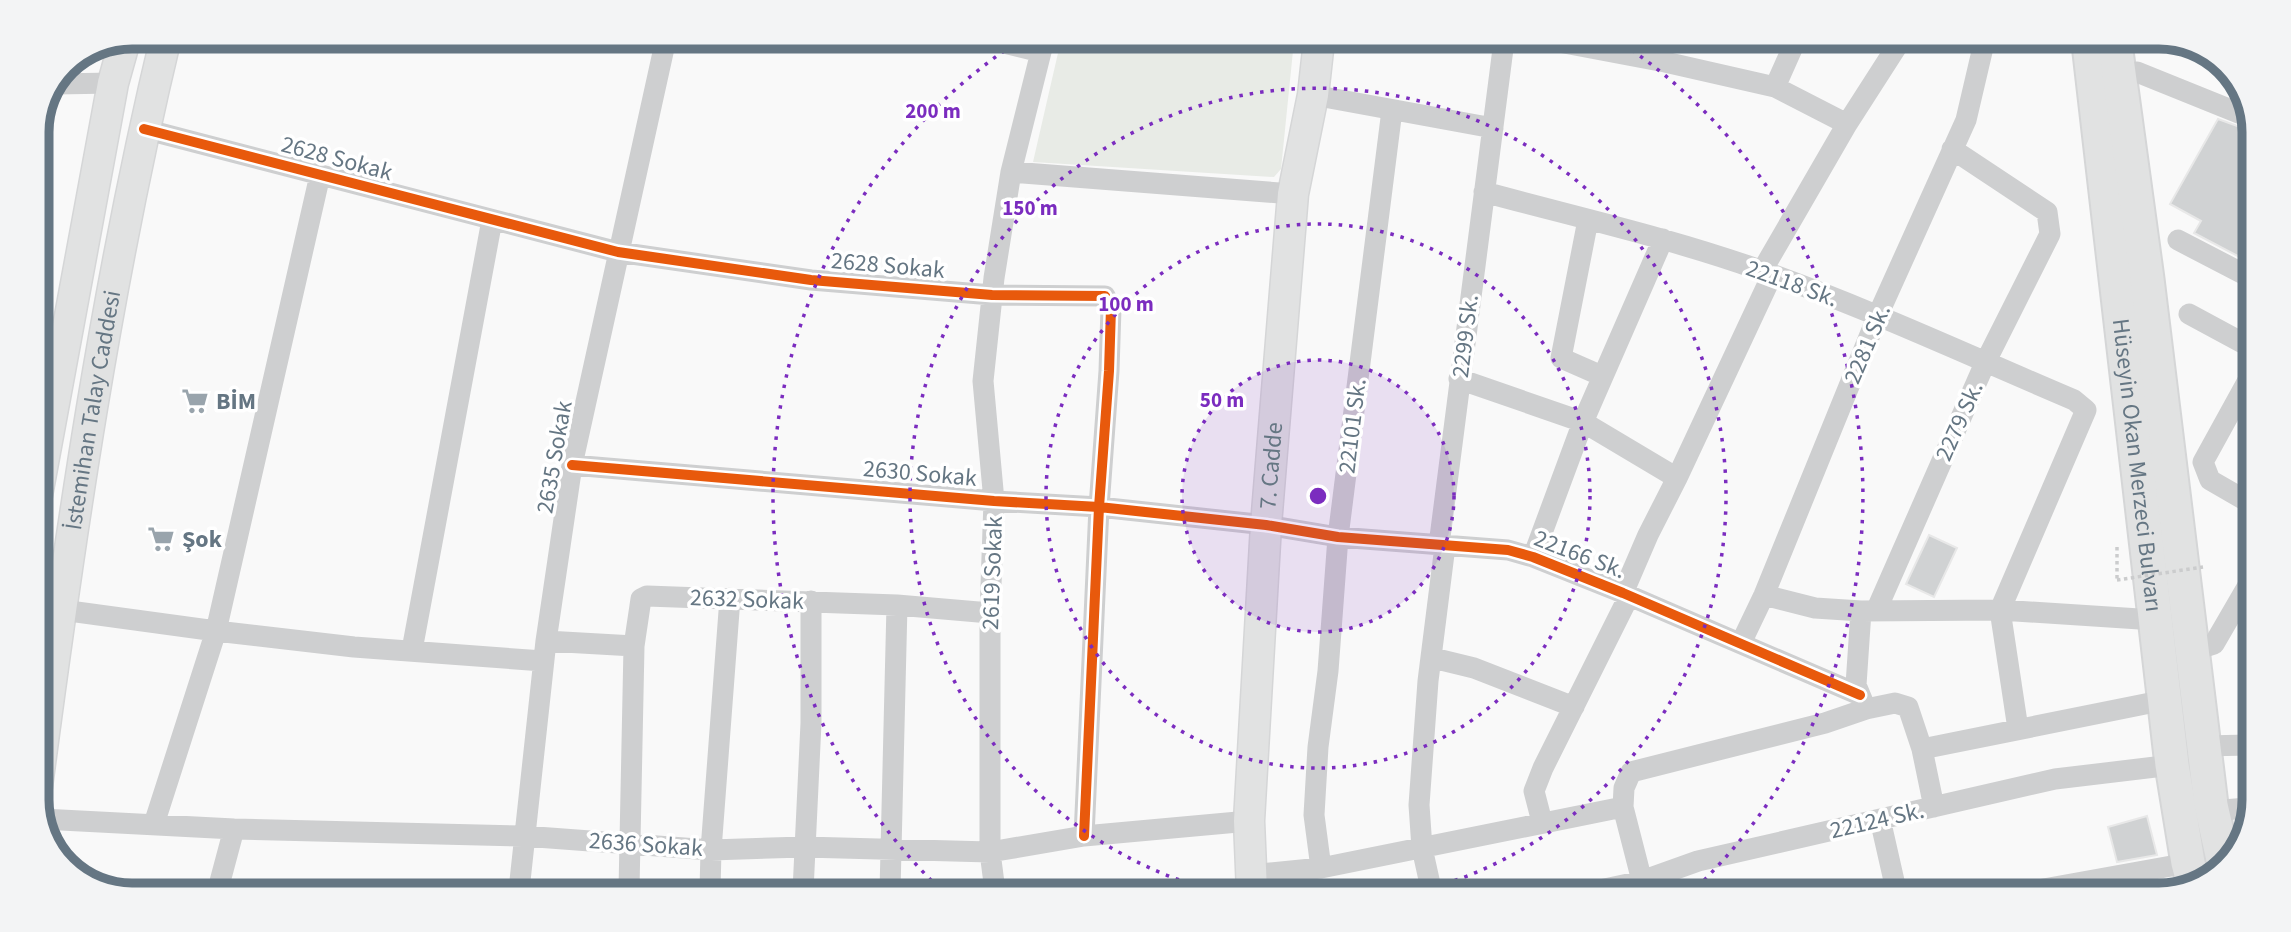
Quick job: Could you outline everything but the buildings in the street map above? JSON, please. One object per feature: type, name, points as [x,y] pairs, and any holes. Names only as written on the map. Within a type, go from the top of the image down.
[{"type":"main road","name":"İstemihan Talay Caddesi","points":[[49,702],[82,471],[144,129],[163,49]]},
{"type":"main road","name":"7. Cadde","points":[[1251,883],[1249,821],[1266,525],[1293,194],[1313,95],[1318,49]]},
{"type":"main road","points":[[2073,49],[2092,200],[2132,279]]},
{"type":"main road","name":"Hüseyin Okan Merzeci Bulvarı","points":[[2090,49],[2132,279],[2192,651],[2212,811],[2222,854]]},
{"type":"main road","name":"Hüseyin Okan Merzeci Bulvarı","points":[[2115,49],[2155,620],[2172,765],[2191,874]]},
{"type":"main road","name":"İstemihan Talay Caddesi","points":[[49,356],[122,50]]},
{"type":"main road","points":[[2132,279],[2147,195],[2135,58]]},
{"type":"street","name":"2635 Sokak","points":[[520,883],[545,651],[572,465],[664,49]]},
{"type":"street","name":"2619 Sokak","points":[[994,883],[990,852],[990,613],[994,501],[983,381],[992,295],[1011,172],[1041,49]]},
{"type":"street","name":"2299 Sk.","points":[[1430,883],[1422,848],[1419,805],[1428,681],[1433,658],[1459,379],[1503,49]]},
{"type":"street","points":[[1626,49],[1774,87],[1847,124]]},
{"type":"street","points":[[1774,87],[1792,49]]},
{"type":"street","points":[[1542,822],[1534,791],[1626,594],[1648,535],[1677,478],[1767,273],[1847,124],[1895,49]]},
{"type":"street","name":"2281 Sk.","points":[[1741,643],[1764,596],[1878,315],[1966,120],[1983,49]]},
{"type":"street","points":[[2135,58],[2239,112]]},
{"type":"street","points":[[65,84],[113,83]]},
{"type":"street","points":[[1313,95],[1493,128]]},
{"type":"street","name":"22101 Sk.","points":[[1321,869],[1314,816],[1318,747],[1328,671],[1338,537],[1392,110]]},
{"type":"street","name":"2628 Sokak","points":[[144,129],[618,252],[811,280],[992,295],[1105,296],[1111,308],[1084,836]]},
{"type":"street","name":"2279 Sk.","points":[[1863,702],[1856,685],[1868,611],[1985,363],[2050,234],[2047,212],[1952,149]]},
{"type":"street","points":[[1011,172],[1293,194]]},
{"type":"street","points":[[154,824],[216,631],[320,175]]},
{"type":"street","name":"22118 Sk.","points":[[1484,192],[1663,239],[1767,273],[1878,315],[2074,400],[2086,410],[2000,610]]},
{"type":"street","points":[[412,650],[492,220]]},
{"type":"street","points":[[1588,220],[1561,358],[1602,376]]},
{"type":"street","points":[[1533,557],[1583,422],[1663,239]]},
{"type":"street","points":[[2178,240],[2242,273]]},
{"type":"street","points":[[2189,314],[2242,343]]},
{"type":"street","points":[[1459,379],[1583,422],[1677,478]]},
{"type":"street","points":[[2242,391],[2203,462],[2210,480],[2242,498]]},
{"type":"street","name":"2630 Sokak","points":[[572,465],[994,501],[1099,507],[1266,525]]},
{"type":"street","name":"22166 Sk.","points":[[1266,525],[1338,537],[1508,550],[1533,557],[1741,643],[1863,702]]},
{"type":"street","name":"2632 Sokak","points":[[634,646],[642,599],[647,596],[897,605],[990,613]]},
{"type":"street","points":[[1764,596],[1815,608],[1868,611],[2000,610],[2155,620]]},
{"type":"street","points":[[2192,651],[2214,645],[2242,596]]},
{"type":"street","points":[[710,883],[730,598]]},
{"type":"street","points":[[803,883],[811,723],[811,601]]},
{"type":"street","points":[[890,883],[897,605]]},
{"type":"street","points":[[62,610],[354,647],[545,651],[634,646],[629,883]]},
{"type":"street","points":[[2000,610],[2018,729]]},
{"type":"street","points":[[1433,658],[1474,668],[1574,707]]},
{"type":"street","points":[[1922,750],[2165,700]]},
{"type":"street","points":[[1642,881],[1623,807],[1624,788],[1631,772],[1825,723],[1863,702],[1908,707],[1922,750],[1934,807]]},
{"type":"street","points":[[2205,746],[2242,745]]},
{"type":"street","name":"22124 Sk.","points":[[1633,883],[1698,861],[2056,779],[2172,765]]},
{"type":"street","points":[[1256,883],[1623,807]]},
{"type":"street","points":[[2212,811],[2241,809]]},
{"type":"street","name":"2636 Sokak","points":[[52,819],[234,829],[523,835],[711,850],[804,847],[990,852],[1084,836],[1249,821]]},
{"type":"street","points":[[1880,819],[1895,883]]},
{"type":"street","points":[[219,883],[234,829]]},
{"type":"street","points":[[2114,883],[2191,874]]},
{"type":"path","points":[[2117,547],[2117,580],[2203,567]]},
{"type":"shaded area","points":[[1059,49],[1293,49],[1281,169],[1274,177],[1033,162]]},
{"type":"cycle path","points":[[144,129],[618,252],[811,280],[992,295],[1105,296],[1111,308],[1109,371],[1099,507],[1084,836]]},
{"type":"cycle path","points":[[572,465],[994,501],[1099,507],[1266,525],[1338,537],[1508,550],[1533,557],[1623,593],[1860,695]]},
{"type":"place","name":"BİM","points":[[195,401]]},
{"type":"place","name":"Şok","points":[[161,539]]}]
